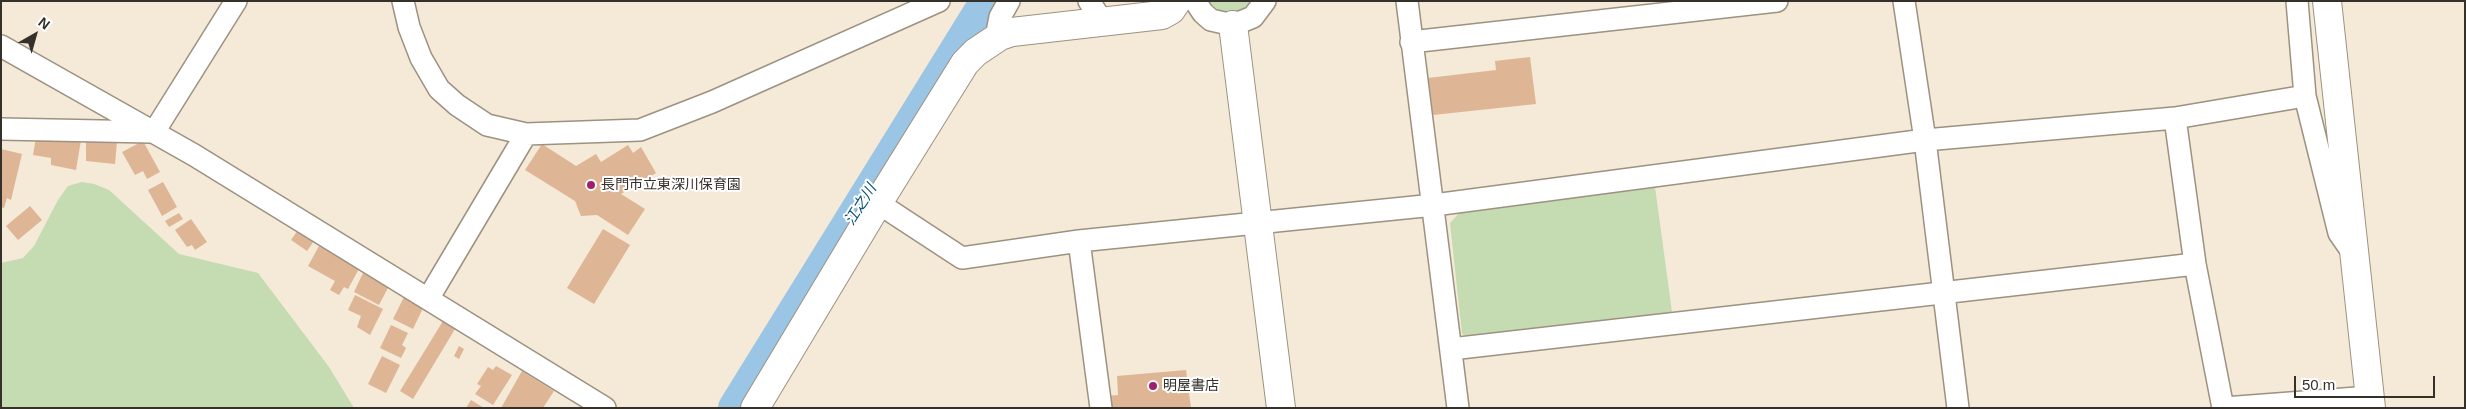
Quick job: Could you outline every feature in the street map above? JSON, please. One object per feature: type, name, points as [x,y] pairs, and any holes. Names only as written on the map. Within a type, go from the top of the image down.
[{"type":"street","points":[[154,132],[236,1]]},
{"type":"street","points":[[403,1],[409,27],[421,58],[439,89],[457,105],[487,125],[526,134],[640,130],[712,102],[939,1]]},
{"type":"street","points":[[1000,36],[998,28],[1000,18],[1009,1]]},
{"type":"street","points":[[755,408],[878,203],[965,63],[976,52],[1000,36],[1012,32],[1096,11],[1162,15],[1171,10],[1178,1]]},
{"type":"street","points":[[1195,1],[1203,14],[1211,20],[1233,25],[1253,18],[1266,1]]},
{"type":"street","points":[[1407,1],[1458,408]]},
{"type":"street","points":[[1412,42],[1778,1]]},
{"type":"street","points":[[1904,1],[1925,140],[1942,292],[1958,408]]},
{"type":"street","points":[[2297,1],[2305,96],[2339,234],[2356,257]]},
{"type":"street","points":[[2175,118],[2195,264],[2224,408],[2371,402],[2328,6]]},
{"type":"street","points":[[1233,25],[1281,408]]},
{"type":"street","points":[[1,46],[154,132],[605,408]]},
{"type":"street","points":[[878,203],[962,258],[1079,241],[1434,205],[1925,140],[2175,118],[2305,96]]},
{"type":"street","points":[[1,129],[154,132]]},
{"type":"street","points":[[428,299],[526,134]]},
{"type":"street","points":[[1079,241],[1101,408]]},
{"type":"street","points":[[1451,349],[2195,264]]},
{"type":"green space","points":[[1208,1],[1251,1],[1242,10],[1231,13],[1218,10]]},
{"type":"green space","points":[[82,182],[109,190],[179,254],[258,273],[329,367],[354,408],[1,408],[1,263],[23,258],[34,246],[58,200],[68,186]]},
{"type":"green space","points":[[1655,187],[1672,312],[1472,338],[1462,334],[1450,223],[1459,213]]},
{"type":"building","points":[[1530,57],[1536,104],[1433,115],[1428,78],[1496,70],[1495,61]]},
{"type":"building","points":[[37,132],[81,140],[76,170],[51,165],[51,158],[33,155]]},
{"type":"building","points":[[86,139],[117,141],[115,164],[86,161]]},
{"type":"building","points":[[143,141],[160,172],[147,179],[143,171],[135,175],[122,152]]},
{"type":"building","points":[[542,144],[576,166],[596,154],[601,162],[628,145],[633,153],[641,147],[656,173],[621,194],[645,209],[628,235],[597,215],[581,216],[575,201],[525,170]]},
{"type":"building","points":[[1,149],[22,154],[11,200],[7,198],[4,208],[1,207]]},
{"type":"building","points":[[163,182],[177,207],[162,216],[148,190]]},
{"type":"building","points":[[30,206],[42,220],[18,240],[6,226]]},
{"type":"building","points":[[179,213],[183,219],[169,227],[165,221]]},
{"type":"building","points":[[191,219],[207,242],[195,250],[192,245],[187,247],[175,230]]},
{"type":"building","points":[[603,229],[630,245],[594,304],[567,288]]},
{"type":"building","points":[[298,230],[314,241],[307,251],[291,240]]},
{"type":"building","points":[[319,246],[360,267],[348,289],[344,287],[339,295],[330,290],[335,281],[308,266]]},
{"type":"building","points":[[363,273],[390,284],[379,305],[354,292]]},
{"type":"building","points":[[355,295],[383,309],[370,335],[357,327],[361,316],[348,310]]},
{"type":"building","points":[[404,297],[424,306],[413,329],[393,319]]},
{"type":"building","points":[[443,321],[455,329],[413,399],[400,391]]},
{"type":"building","points":[[391,325],[408,333],[402,345],[406,348],[401,358],[380,348]]},
{"type":"building","points":[[459,346],[464,349],[459,359],[454,356]]},
{"type":"building","points":[[382,356],[400,365],[386,393],[368,384]]},
{"type":"building","points":[[496,366],[512,375],[493,405],[475,394],[481,386],[477,384],[488,367],[493,370]]},
{"type":"building","name":"明屋書店","points":[[1186,370],[1191,408],[1109,408],[1108,396],[1118,395],[1117,376]]},
{"type":"building","points":[[522,371],[554,391],[543,408],[501,408]]},
{"type":"building","points":[[471,400],[484,408],[466,408]]},
{"type":"waterway","name":"江之川","points":[[735,408],[987,1]]},
{"type":"place","name":"長門市立東深川保育園","points":[[591,185]]},
{"type":"place","name":"明屋書店","points":[[1153,386]]}]
